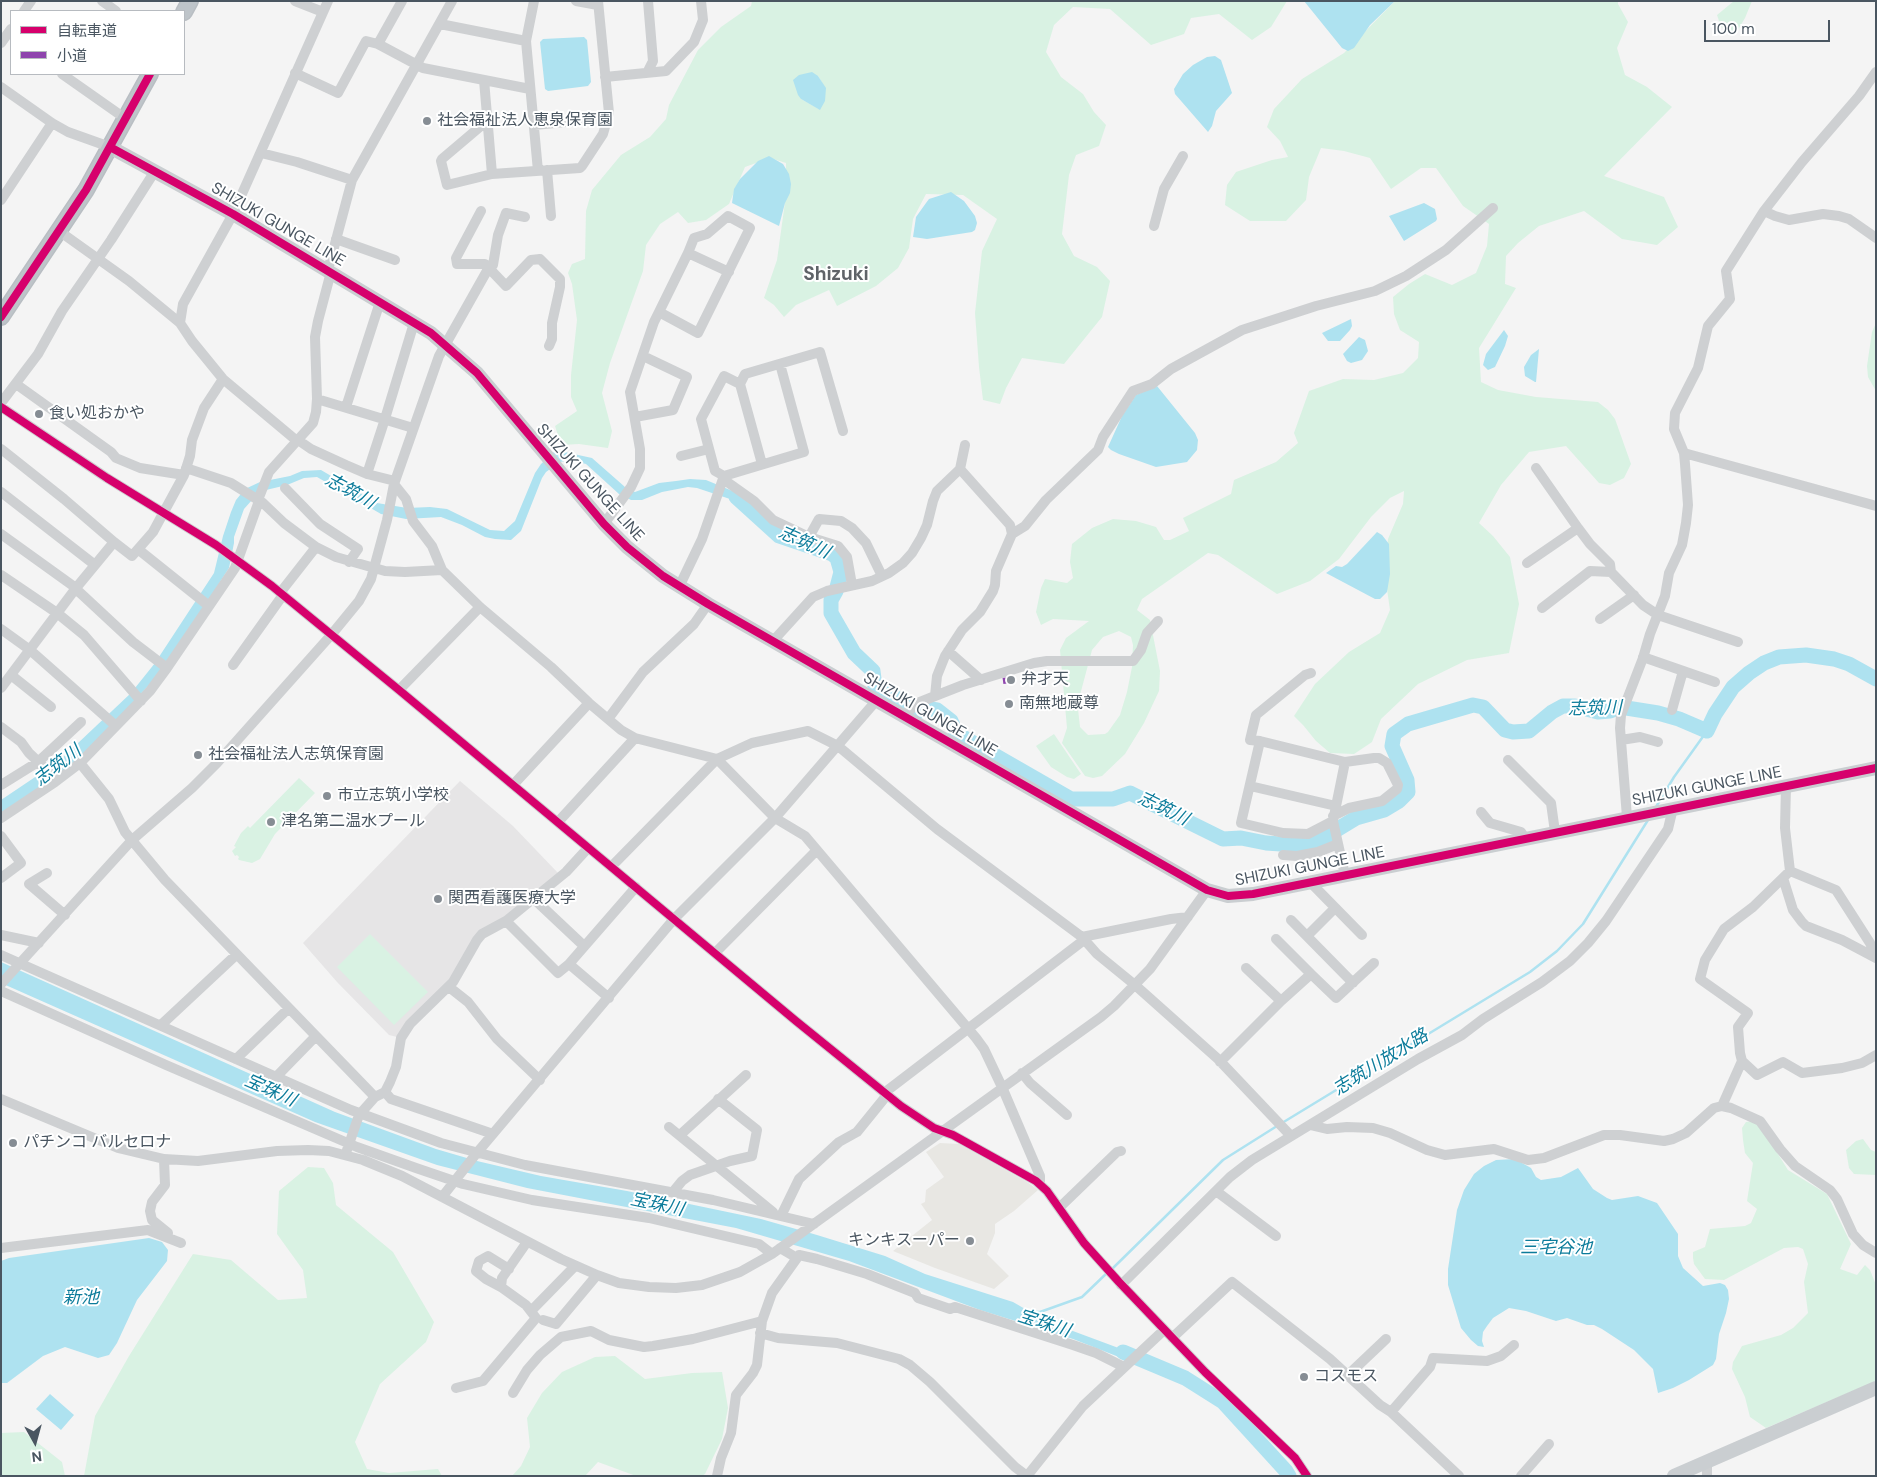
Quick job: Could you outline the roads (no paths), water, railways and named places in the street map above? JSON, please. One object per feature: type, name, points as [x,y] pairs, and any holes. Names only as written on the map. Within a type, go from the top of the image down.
[{"type":"highway","points":[[1,317],[86,190],[149,75]]},
{"type":"main road","name":"SHIZUKI GUNGE LINE","points":[[110,147],[233,214],[431,333],[477,373],[604,524],[637,556],[679,587],[876,701],[906,714],[1207,890],[1228,896],[1238,896],[1876,768]]},
{"type":"main road","points":[[1674,1476],[1709,1471],[1876,1388]]},
{"type":"street","points":[[102,1],[115,10]]},
{"type":"street","points":[[295,1],[323,12]]},
{"type":"street","points":[[180,323],[183,304],[233,214],[328,1]]},
{"type":"street","points":[[378,44],[402,1]]},
{"type":"street","points":[[1,818],[80,763],[140,701],[167,668],[235,568],[266,478],[313,423],[317,399],[316,337],[336,239],[352,180],[452,1]]},
{"type":"street","points":[[534,1],[526,41],[534,125],[550,216]]},
{"type":"street","points":[[488,120],[441,161],[447,185],[492,174],[580,168],[604,134],[608,118],[598,3],[576,1]]},
{"type":"street","points":[[647,73],[653,61],[648,1]]},
{"type":"street","points":[[605,77],[666,71],[694,42],[703,20],[701,1]]},
{"type":"street","points":[[440,24],[526,41]]},
{"type":"street","points":[[295,74],[338,93],[366,41],[378,44],[422,68],[530,89]]},
{"type":"street","points":[[1630,816],[1620,740],[1621,714],[1665,596],[1671,565],[1683,541],[1688,505],[1684,453],[1676,436],[1675,413],[1698,368],[1708,326],[1730,299],[1726,271],[1764,211],[1802,162],[1859,96],[1876,72]]},
{"type":"street","points":[[63,75],[126,119]]},
{"type":"street","points":[[484,80],[492,174]]},
{"type":"street","points":[[1,87],[68,132],[110,147]]},
{"type":"street","points":[[534,125],[608,118]]},
{"type":"street","points":[[1,200],[52,123]]},
{"type":"street","points":[[261,153],[297,162],[352,180]]},
{"type":"street","points":[[1154,226],[1164,189],[1183,156]]},
{"type":"street","points":[[1,402],[38,354],[62,311],[98,259],[154,170]]},
{"type":"street","points":[[935,696],[938,676],[948,651],[962,630],[980,612],[993,591],[996,571],[1012,534],[1025,526],[1046,500],[1098,450],[1102,437],[1133,391],[1152,384],[1171,369],[1242,330],[1316,306],[1375,291],[1406,276],[1446,250],[1493,208]]},
{"type":"street","points":[[481,211],[456,258],[457,264],[485,264],[506,286],[531,260],[540,259],[560,279],[552,323],[552,339],[549,346]]},
{"type":"street","points":[[1764,211],[1789,220],[1823,214],[1839,216],[1849,219],[1876,238]]},
{"type":"street","points":[[1,984],[132,840],[192,788],[217,763],[359,601],[375,568],[395,482],[439,356],[488,268],[493,265],[498,235],[506,214],[525,217]]},
{"type":"street","points":[[604,524],[625,495],[640,468],[640,449],[630,392],[659,312],[694,238],[707,234],[728,216],[750,228],[698,333],[659,312]]},
{"type":"street","points":[[59,231],[129,281],[180,323],[223,379],[298,441],[311,449],[367,474],[395,482],[409,505],[413,522],[432,546],[442,570],[480,607],[621,730],[635,738],[717,758],[775,818],[805,836],[968,1028],[984,1050],[1040,1176],[1040,1184]]},
{"type":"street","points":[[336,239],[395,260]]},
{"type":"street","points":[[688,253],[728,272]]},
{"type":"street","points":[[346,407],[380,302]]},
{"type":"street","points":[[367,474],[414,323]]},
{"type":"street","points":[[762,464],[740,384],[745,374],[820,352],[842,431]]},
{"type":"street","points":[[635,418],[673,410],[687,377],[643,356]]},
{"type":"street","points":[[723,480],[762,464],[804,452],[780,364]]},
{"type":"street","points":[[740,384],[724,376],[701,419],[715,470],[723,480],[754,501],[773,520],[809,538],[838,546],[847,557],[848,586]]},
{"type":"street","points":[[1,450],[64,499],[132,556],[153,532],[185,472],[197,426],[208,401],[223,379]]},
{"type":"street","points":[[16,384],[111,452],[116,458],[140,468],[185,472],[231,483],[258,498],[284,523],[316,547],[349,562],[394,572],[442,570]]},
{"type":"street","points":[[317,399],[413,428]]},
{"type":"street","points":[[1,406],[107,478],[216,545],[281,594],[332,634],[885,1094],[916,1117],[953,1135],[1040,1184],[1099,1260],[1120,1283],[1168,1334],[1294,1458],[1307,1476]]},
{"type":"street","points":[[773,641],[813,597],[827,591],[872,581],[904,563],[912,553],[927,525],[937,492],[960,469],[965,445]]},
{"type":"street","points":[[682,456],[709,449]]},
{"type":"street","points":[[1684,453],[1876,506]]},
{"type":"street","points":[[1536,468],[1590,544],[1610,564],[1611,572],[1643,605],[1658,615],[1738,642]]},
{"type":"street","points":[[960,469],[1010,525],[1012,534]]},
{"type":"street","points":[[679,587],[702,540],[723,480]]},
{"type":"street","points":[[285,488],[320,524],[358,549],[349,562]]},
{"type":"street","points":[[1,492],[95,565]]},
{"type":"street","points":[[809,538],[819,518],[841,521],[852,528],[866,543],[882,576]]},
{"type":"street","points":[[1527,563],[1578,528]]},
{"type":"street","points":[[1,534],[76,588],[133,642],[167,668]]},
{"type":"street","points":[[1,688],[7,675],[30,650],[76,588],[114,542]]},
{"type":"street","points":[[233,665],[281,594],[316,547]]},
{"type":"street","points":[[139,550],[209,606]]},
{"type":"street","points":[[1542,608],[1590,571],[1611,572]]},
{"type":"street","points":[[1,575],[58,613],[84,635],[140,701]]},
{"type":"street","points":[[1600,619],[1634,595]]},
{"type":"street","points":[[608,719],[644,672],[694,624],[708,604]]},
{"type":"street","points":[[399,690],[480,607]]},
{"type":"street","points":[[906,714],[920,702],[935,696],[1034,663],[1048,661],[1133,661],[1141,650],[1147,633],[1158,621]]},
{"type":"street","points":[[1,629],[30,650],[116,726]]},
{"type":"street","points":[[948,651],[981,680]]},
{"type":"street","points":[[1643,657],[1715,682]]},
{"type":"street","points":[[1672,710],[1683,671]]},
{"type":"street","points":[[1260,741],[1242,823],[1283,833],[1308,834],[1349,808],[1382,801],[1397,789],[1398,785],[1384,760],[1374,758],[1345,762],[1260,741],[1250,740],[1256,715],[1305,675],[1311,674]]},
{"type":"street","points":[[7,675],[50,707]]},
{"type":"street","points":[[442,1197],[674,919],[775,818],[876,701]]},
{"type":"street","points":[[513,785],[589,702]]},
{"type":"street","points":[[1,785],[38,762],[81,722]]},
{"type":"street","points":[[1,727],[18,739],[47,770],[55,782]]},
{"type":"street","points":[[611,867],[717,758],[752,743],[806,731],[838,746],[937,829],[1083,938],[1097,954],[1135,985],[1220,1062],[1288,1132]]},
{"type":"street","points":[[1620,740],[1640,737],[1658,742]]},
{"type":"street","points":[[558,822],[635,738]]},
{"type":"street","points":[[1508,760],[1551,803],[1555,832]]},
{"type":"street","points":[[1345,762],[1334,817],[1345,875]]},
{"type":"street","points":[[80,763],[109,800],[125,832],[165,880],[375,1098]]},
{"type":"street","points":[[1250,786],[1334,817]]},
{"type":"street","points":[[1786,786],[1787,875],[1793,910],[1806,926],[1842,940],[1876,957]]},
{"type":"street","points":[[1120,1283],[1216,1191],[1288,1132],[1310,1125],[1462,1034],[1542,982],[1570,961],[1601,928],[1668,829],[1674,808]]},
{"type":"street","points":[[1481,812],[1490,823],[1521,832],[1524,838]]},
{"type":"street","points":[[1,836],[20,863],[1,878]]},
{"type":"street","points":[[1283,854],[1296,856],[1318,852],[1338,841]]},
{"type":"street","points":[[346,1156],[349,1142],[360,1114],[375,1098],[385,1092],[396,1067],[401,1038],[410,1024],[449,986],[482,934],[506,921],[566,872],[588,848]]},
{"type":"street","points":[[715,953],[817,850]]},
{"type":"street","points":[[47,873],[29,884],[65,915]]},
{"type":"street","points":[[1787,875],[1836,890],[1870,943],[1876,957]]},
{"type":"street","points":[[1787,875],[1753,907],[1724,929],[1705,960],[1700,979],[1748,1013],[1738,1027],[1740,1053],[1742,1061],[1757,1075],[1783,1062],[1802,1073],[1842,1068],[1862,1063],[1876,1055]]},
{"type":"street","points":[[1310,882],[1362,935]]},
{"type":"street","points":[[506,921],[558,973],[569,964],[636,887]]},
{"type":"street","points":[[1,1099],[118,1148],[164,1159],[186,1161],[291,1150],[329,1151],[384,1168],[576,1266],[619,1283],[649,1287],[702,1285],[728,1277],[757,1263],[776,1251],[1101,1017],[1135,985],[1166,948],[1207,890]]},
{"type":"street","points":[[534,898],[584,946]]},
{"type":"street","points":[[1308,936],[1335,908]]},
{"type":"street","points":[[778,1215],[799,1179],[839,1142],[857,1132],[885,1094],[1083,938],[1171,918],[1188,917]]},
{"type":"street","points":[[1291,920],[1353,983]]},
{"type":"street","points":[[1,935],[39,943]]},
{"type":"street","points":[[1276,938],[1336,998],[1374,963]]},
{"type":"street","points":[[1,955],[18,965],[161,1025],[360,1114],[441,1143],[525,1165],[673,1192],[778,1215],[810,1226]]},
{"type":"street","points":[[161,1025],[236,955]]},
{"type":"street","points":[[569,964],[609,998]]},
{"type":"street","points":[[1246,968],[1281,1001]]},
{"type":"street","points":[[1220,1062],[1311,974]]},
{"type":"street","points":[[449,986],[468,1002],[497,1039],[540,1080]]},
{"type":"street","points":[[1,991],[166,1065],[392,1160],[532,1200],[649,1218],[759,1244],[797,1258]]},
{"type":"street","points":[[236,1059],[288,1009]]},
{"type":"street","points":[[276,1077],[315,1037]]},
{"type":"street","points":[[1722,1106],[1742,1061]]},
{"type":"street","points":[[1022,1073],[1030,1083],[1067,1115]]},
{"type":"street","points":[[680,1135],[746,1075]]},
{"type":"street","points":[[385,1092],[391,1099],[493,1134]]},
{"type":"street","points":[[673,1192],[690,1175],[752,1156],[757,1130],[718,1099]]},
{"type":"street","points":[[1310,1125],[1327,1129],[1347,1127],[1373,1128],[1390,1133],[1427,1150],[1445,1155],[1494,1149],[1528,1160],[1536,1160],[1604,1135],[1620,1135],[1664,1141],[1673,1140],[1686,1133],[1709,1111],[1722,1106],[1740,1111],[1760,1121],[1795,1166],[1830,1190],[1837,1199],[1853,1234],[1876,1253]]},
{"type":"street","points":[[669,1127],[778,1215]]},
{"type":"street","points":[[1059,1208],[1117,1152],[1121,1151]]},
{"type":"street","points":[[1,1248],[148,1230],[181,1243],[150,1216],[152,1202],[165,1185],[164,1159]]},
{"type":"street","points":[[1216,1191],[1276,1236]]},
{"type":"street","points":[[501,1287],[502,1278],[527,1242]]},
{"type":"street","points":[[717,1476],[721,1458],[731,1433],[736,1395],[754,1373],[757,1365],[762,1321],[772,1293],[799,1255],[867,1274],[915,1293],[918,1298],[950,1309],[955,1307],[1073,1345],[1125,1366]]},
{"type":"street","points":[[509,1269],[488,1256],[479,1261],[476,1271],[526,1305],[554,1333],[561,1337]]},
{"type":"street","points":[[456,1388],[483,1380],[576,1266]]},
{"type":"street","points":[[537,1316],[556,1324],[597,1275]]},
{"type":"street","points":[[760,1333],[778,1338],[837,1342],[899,1359],[910,1365],[930,1382],[1027,1476],[1083,1406],[1125,1366],[1232,1282],[1330,1359],[1391,1412],[1459,1476]]},
{"type":"street","points":[[513,1393],[527,1370],[540,1354],[561,1337],[591,1332],[609,1340],[644,1347],[694,1339],[762,1321]]},
{"type":"street","points":[[1348,1375],[1386,1339]]},
{"type":"street","points":[[1391,1412],[1430,1367],[1433,1358],[1487,1360],[1501,1356],[1514,1345]]},
{"type":"street","points":[[1521,1476],[1549,1444]]},
{"type":"water","points":[[1304,1],[1395,1],[1370,25],[1354,48],[1348,51],[1342,48]]},
{"type":"water","points":[[584,37],[587,40],[591,82],[588,86],[548,91],[545,89],[540,42],[543,39]]},
{"type":"water","points":[[1215,56],[1221,60],[1232,93],[1216,111],[1212,126],[1208,132],[1175,94],[1174,89],[1183,74],[1193,65],[1207,57]]},
{"type":"water","points":[[812,72],[818,76],[826,88],[825,101],[820,110],[801,99],[793,80],[799,75]]},
{"type":"water","points":[[769,156],[783,164],[789,174],[791,184],[790,193],[785,203],[779,226],[732,203],[734,189],[740,179],[758,161]]},
{"type":"water","points":[[951,192],[964,201],[975,216],[977,223],[975,230],[927,239],[913,237],[916,217],[929,199]]},
{"type":"water","points":[[1424,203],[1435,209],[1436,221],[1404,241],[1389,216]]},
{"type":"water","points":[[1351,319],[1352,326],[1350,330],[1340,341],[1328,341],[1322,333]]},
{"type":"water","points":[[1504,330],[1508,336],[1505,346],[1495,367],[1488,370],[1483,365],[1486,354]]},
{"type":"water","points":[[1359,337],[1365,340],[1368,351],[1362,360],[1351,363],[1347,361],[1343,354]]},
{"type":"water","points":[[1539,349],[1535,382],[1525,376],[1524,367],[1531,355]]},
{"type":"water","points":[[1157,386],[1195,433],[1198,440],[1197,450],[1187,462],[1156,467],[1119,454],[1108,447],[1122,416],[1136,395]]},
{"type":"water","points":[[555,451],[592,458],[625,487],[635,492],[659,483],[690,479],[706,480],[735,492],[755,509],[746,512],[730,499],[697,488],[688,487],[662,492],[642,500],[631,500],[619,494],[586,464],[570,460],[560,462],[546,472],[521,531],[511,540],[485,537],[441,517],[406,519],[381,514],[317,477],[304,478],[287,485],[266,490],[252,500],[244,509],[234,537],[229,568],[164,669],[77,762],[1,815],[1,800],[59,761],[131,693],[155,663],[214,573],[231,512],[236,500],[245,489],[260,482],[290,476],[302,471],[321,470],[377,503],[407,508],[430,507],[447,509],[490,530],[504,531],[515,521],[535,473],[541,464]]},
{"type":"water","points":[[1377,532],[1389,544],[1390,574],[1387,592],[1380,599],[1375,599],[1326,573],[1336,566],[1342,567],[1347,564]]},
{"type":"water","name":"宝珠川","points":[[1,962],[335,1112],[436,1149],[541,1176],[627,1191],[761,1219],[817,1235],[885,1256],[925,1274],[1013,1302],[1046,1321],[1132,1353],[1124,1359],[1073,1339],[980,1310],[849,1261],[736,1228],[527,1188],[437,1165],[315,1122],[1,983]]},
{"type":"water","name":"三宅谷池","points":[[1515,1159],[1531,1168],[1536,1177],[1541,1180],[1561,1177],[1578,1168],[1593,1189],[1607,1198],[1612,1200],[1638,1196],[1657,1203],[1678,1234],[1678,1256],[1683,1268],[1703,1286],[1720,1283],[1725,1285],[1728,1290],[1729,1299],[1719,1334],[1716,1359],[1713,1365],[1689,1380],[1658,1393],[1653,1369],[1634,1350],[1602,1329],[1567,1318],[1556,1321],[1526,1311],[1509,1308],[1493,1318],[1483,1332],[1482,1341],[1484,1347],[1478,1346],[1471,1340],[1461,1328],[1448,1285],[1448,1269],[1457,1210],[1464,1190],[1474,1174],[1496,1160]]},
{"type":"water","name":"新池","points":[[149,1238],[162,1242],[168,1250],[167,1261],[137,1300],[117,1343],[109,1355],[98,1358],[65,1347],[43,1356],[7,1383],[1,1383],[1,1261],[9,1258]]},
{"type":"water","points":[[50,1394],[74,1415],[61,1430],[36,1409]]},
{"type":"waterway","name":"志筑川","points":[[736,497],[779,536],[832,554],[837,558],[841,572],[836,591],[831,600],[831,613],[854,653],[873,671],[875,687],[921,711],[937,710],[951,721],[956,733],[1071,799],[1113,799],[1130,793],[1223,839],[1241,838],[1266,843],[1310,846],[1356,818],[1384,810],[1399,801],[1408,792],[1407,780],[1392,746],[1394,734],[1408,724],[1473,705],[1483,707],[1505,730],[1513,732],[1529,731],[1552,712],[1563,706],[1575,706],[1598,712],[1610,711],[1620,707],[1658,713],[1679,719],[1707,731],[1715,714],[1733,687],[1764,663],[1779,657],[1806,655],[1834,659],[1849,664],[1876,679]]},
{"type":"waterway","name":"志筑川放水路","points":[[1656,807],[1674,777],[1707,731]]},
{"type":"waterway","name":"志筑川放水路","points":[[1282,1123],[1530,972],[1557,951],[1583,924],[1648,820]]},
{"type":"waterway","name":"志筑川放水路","points":[[1112,1269],[1223,1160],[1277,1126]]},
{"type":"waterway","name":"志筑川放水路","points":[[1028,1312],[1040,1312],[1082,1297],[1108,1272]]},
{"type":"waterway","name":"宝珠川","points":[[1123,1352],[1185,1378],[1223,1402],[1289,1476]]},
{"type":"place","name":"社会福祉法人恵泉保育園","points":[[427,121]]},
{"type":"place","name":"食い処おかや","points":[[39,414]]},
{"type":"place","name":"弁才天","points":[[1011,680]]},
{"type":"place","name":"南無地蔵尊","points":[[1009,704]]},
{"type":"place","name":"社会福祉法人志筑保育園","points":[[198,755]]},
{"type":"place","name":"市立志筑小学校","points":[[327,796]]},
{"type":"place","name":"津名第二温水プール","points":[[271,822]]},
{"type":"place","name":"関西看護医療大学","points":[[438,899]]},
{"type":"place","name":"パチンコ バルセロナ","points":[[13,1143]]},
{"type":"place","name":"キンキスーパー","points":[[970,1241]]},
{"type":"place","name":"コスモス","points":[[1304,1377]]},
{"type":"district","name":"Shizuki","points":[[836,275]]}]
